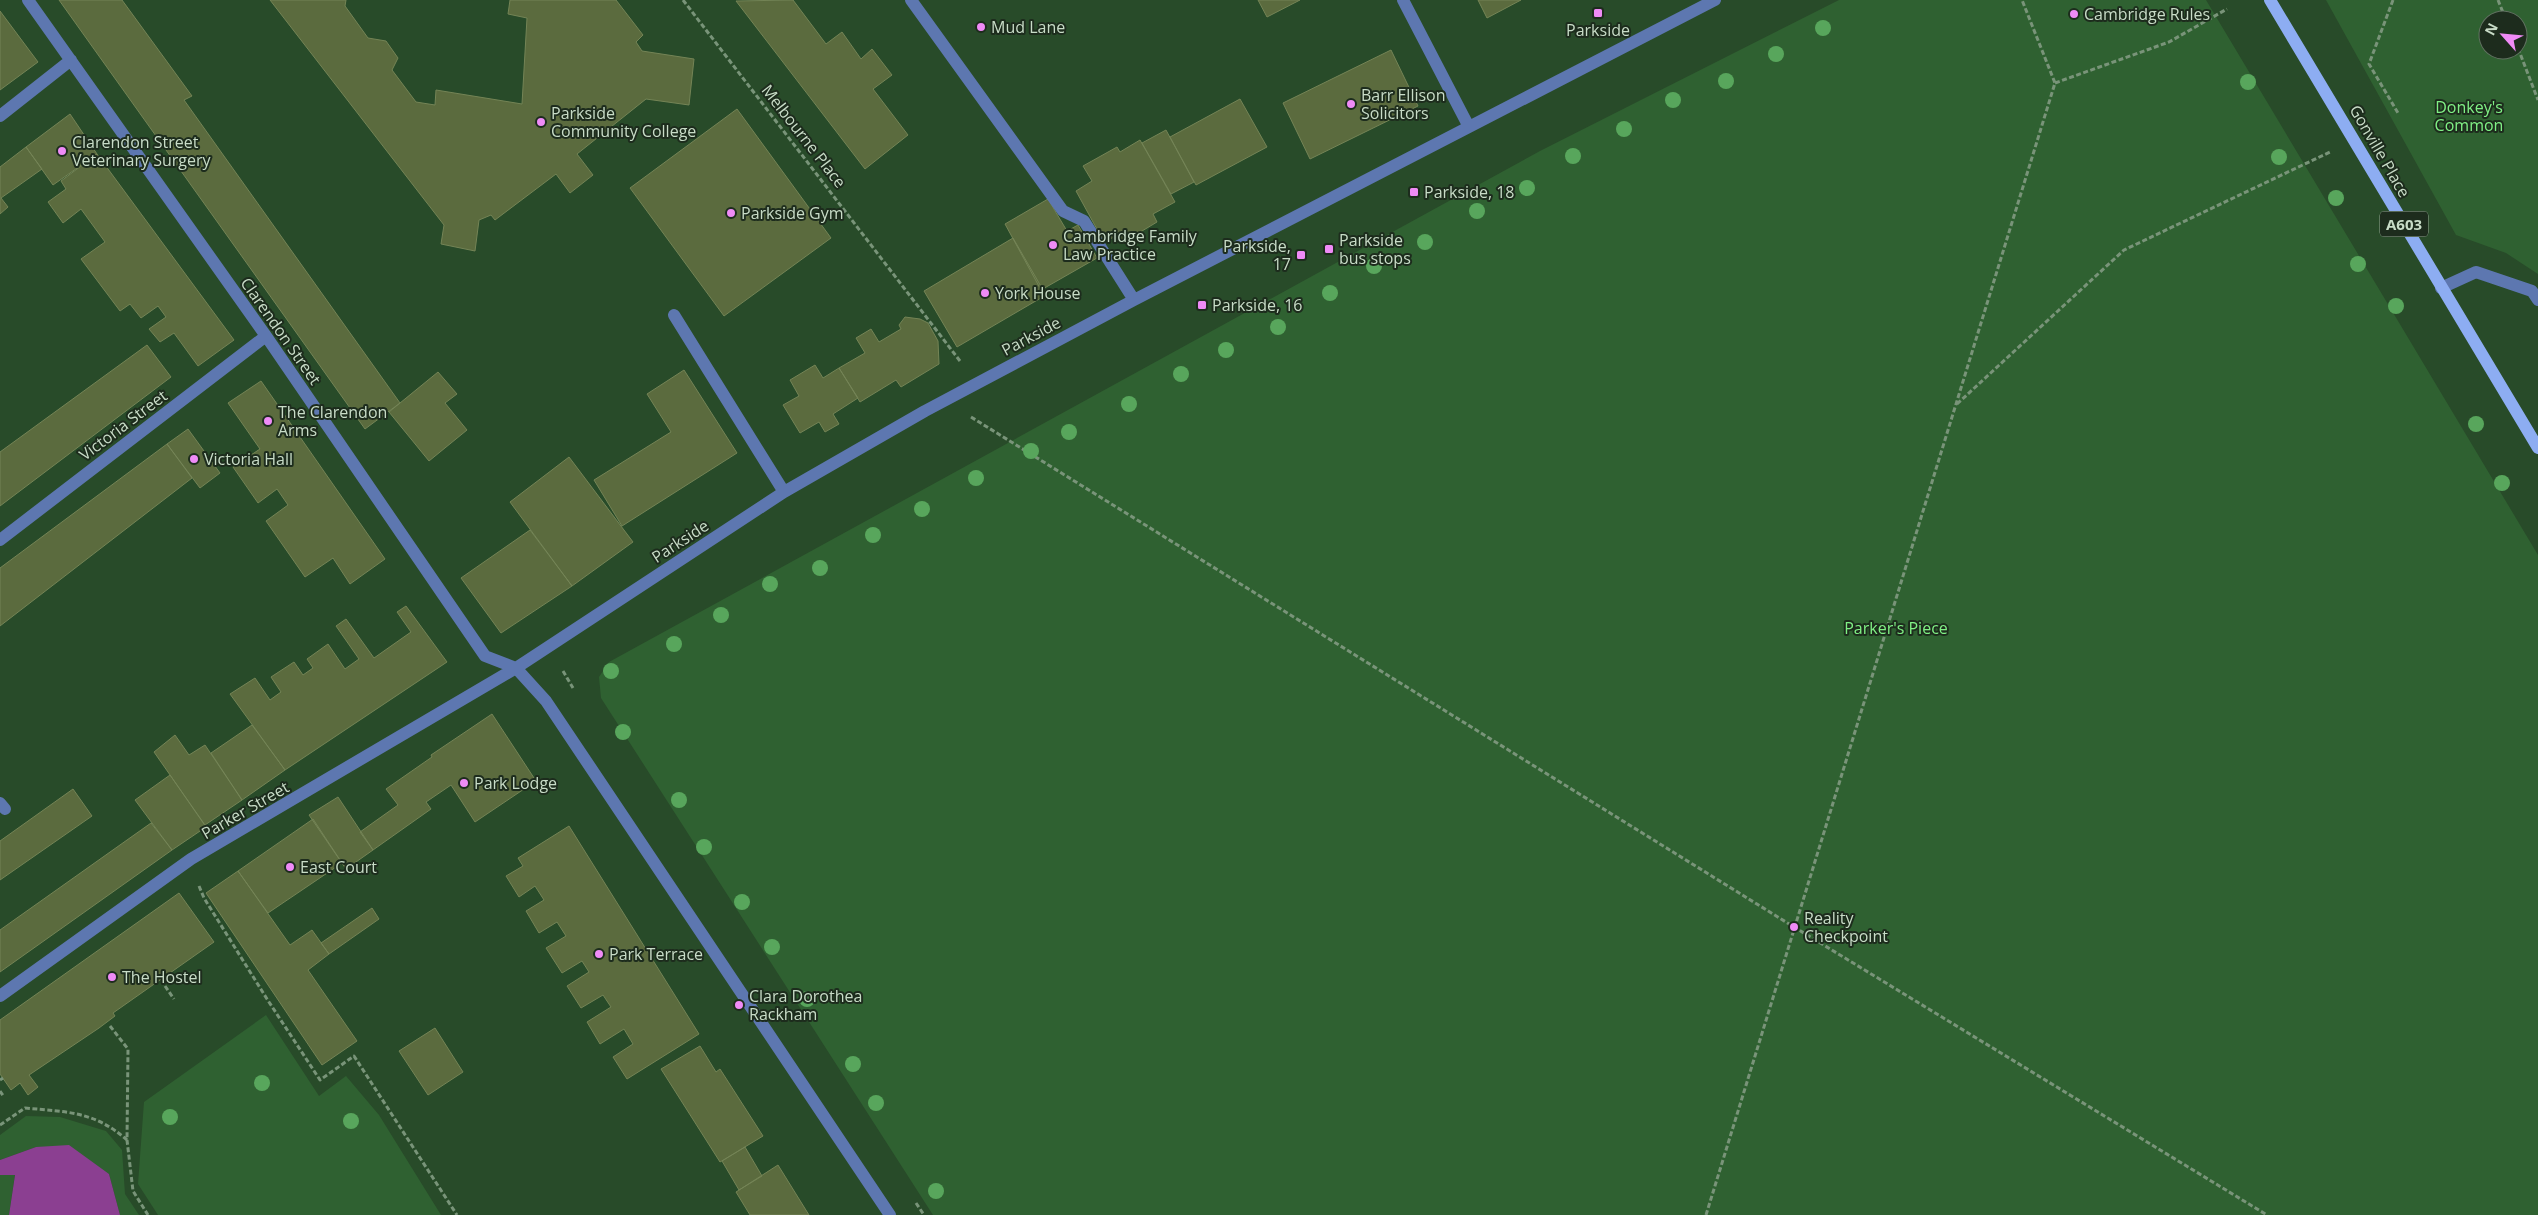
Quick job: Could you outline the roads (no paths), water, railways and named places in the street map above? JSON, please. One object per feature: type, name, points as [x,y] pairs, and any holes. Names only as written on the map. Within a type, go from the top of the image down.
[{"type":"main road","name":"Gonville Place","points":[[2270,0],[2355,139],[2441,288],[2538,448]]},
{"type":"street","name":"Clarendon Street","points":[[28,0],[266,336],[485,656],[516,668]]},
{"type":"street","points":[[911,0],[1063,211],[1084,221],[1134,300]]},
{"type":"street","points":[[1403,0],[1468,126]]},
{"type":"street","name":"Parkside","points":[[516,668],[784,492],[978,383],[1468,126],[1715,0]]},
{"type":"street","points":[[0,116],[71,60]]},
{"type":"street","points":[[2441,288],[2476,272],[2532,291],[2538,300]]},
{"type":"street","points":[[674,315],[784,492]]},
{"type":"street","name":"Victoria Street","points":[[0,540],[266,336]]},
{"type":"street","points":[[516,668],[546,700],[890,1215]]},
{"type":"street","name":"Parker Street","points":[[0,996],[191,859],[516,668]]},
{"type":"place","name":"Parkside","points":[[1598,13]]},
{"type":"place","name":"Cambridge Rules","points":[[2074,14]]},
{"type":"place","name":"Mud Lane","points":[[981,27]]},
{"type":"place","name":"Barr Ellison Solicitors","points":[[1351,104]]},
{"type":"place","name":"Parkside Community College","points":[[541,122]]},
{"type":"place","name":"Clarendon Street Veterinary Surgery","points":[[62,151]]},
{"type":"place","name":"Parkside, 18","points":[[1414,192]]},
{"type":"place","name":"Parkside Gym","points":[[731,213]]},
{"type":"place","name":"Cambridge Family Law Practice","points":[[1053,245]]},
{"type":"place","name":"Parkside bus stops","points":[[1329,249]]},
{"type":"place","name":"Parkside, 17","points":[[1301,255]]},
{"type":"place","name":"York House","points":[[985,293]]},
{"type":"place","name":"Parkside, 16","points":[[1202,305]]},
{"type":"place","name":"The Clarendon Arms","points":[[268,421]]},
{"type":"place","name":"Victoria Hall","points":[[194,459]]},
{"type":"place","name":"Park Lodge","points":[[464,783]]},
{"type":"place","name":"East Court","points":[[290,867]]},
{"type":"place","name":"Reality Checkpoint","points":[[1794,927]]},
{"type":"place","name":"Park Terrace","points":[[599,954]]},
{"type":"place","name":"The Hostel","points":[[112,977]]},
{"type":"place","name":"Clara Dorothea Rackham","points":[[739,1005]]},
{"type":"park label","name":"Donkey's Common","points":[[2469,116]]},
{"type":"park label","name":"Parker's Piece","points":[[1896,628]]}]
